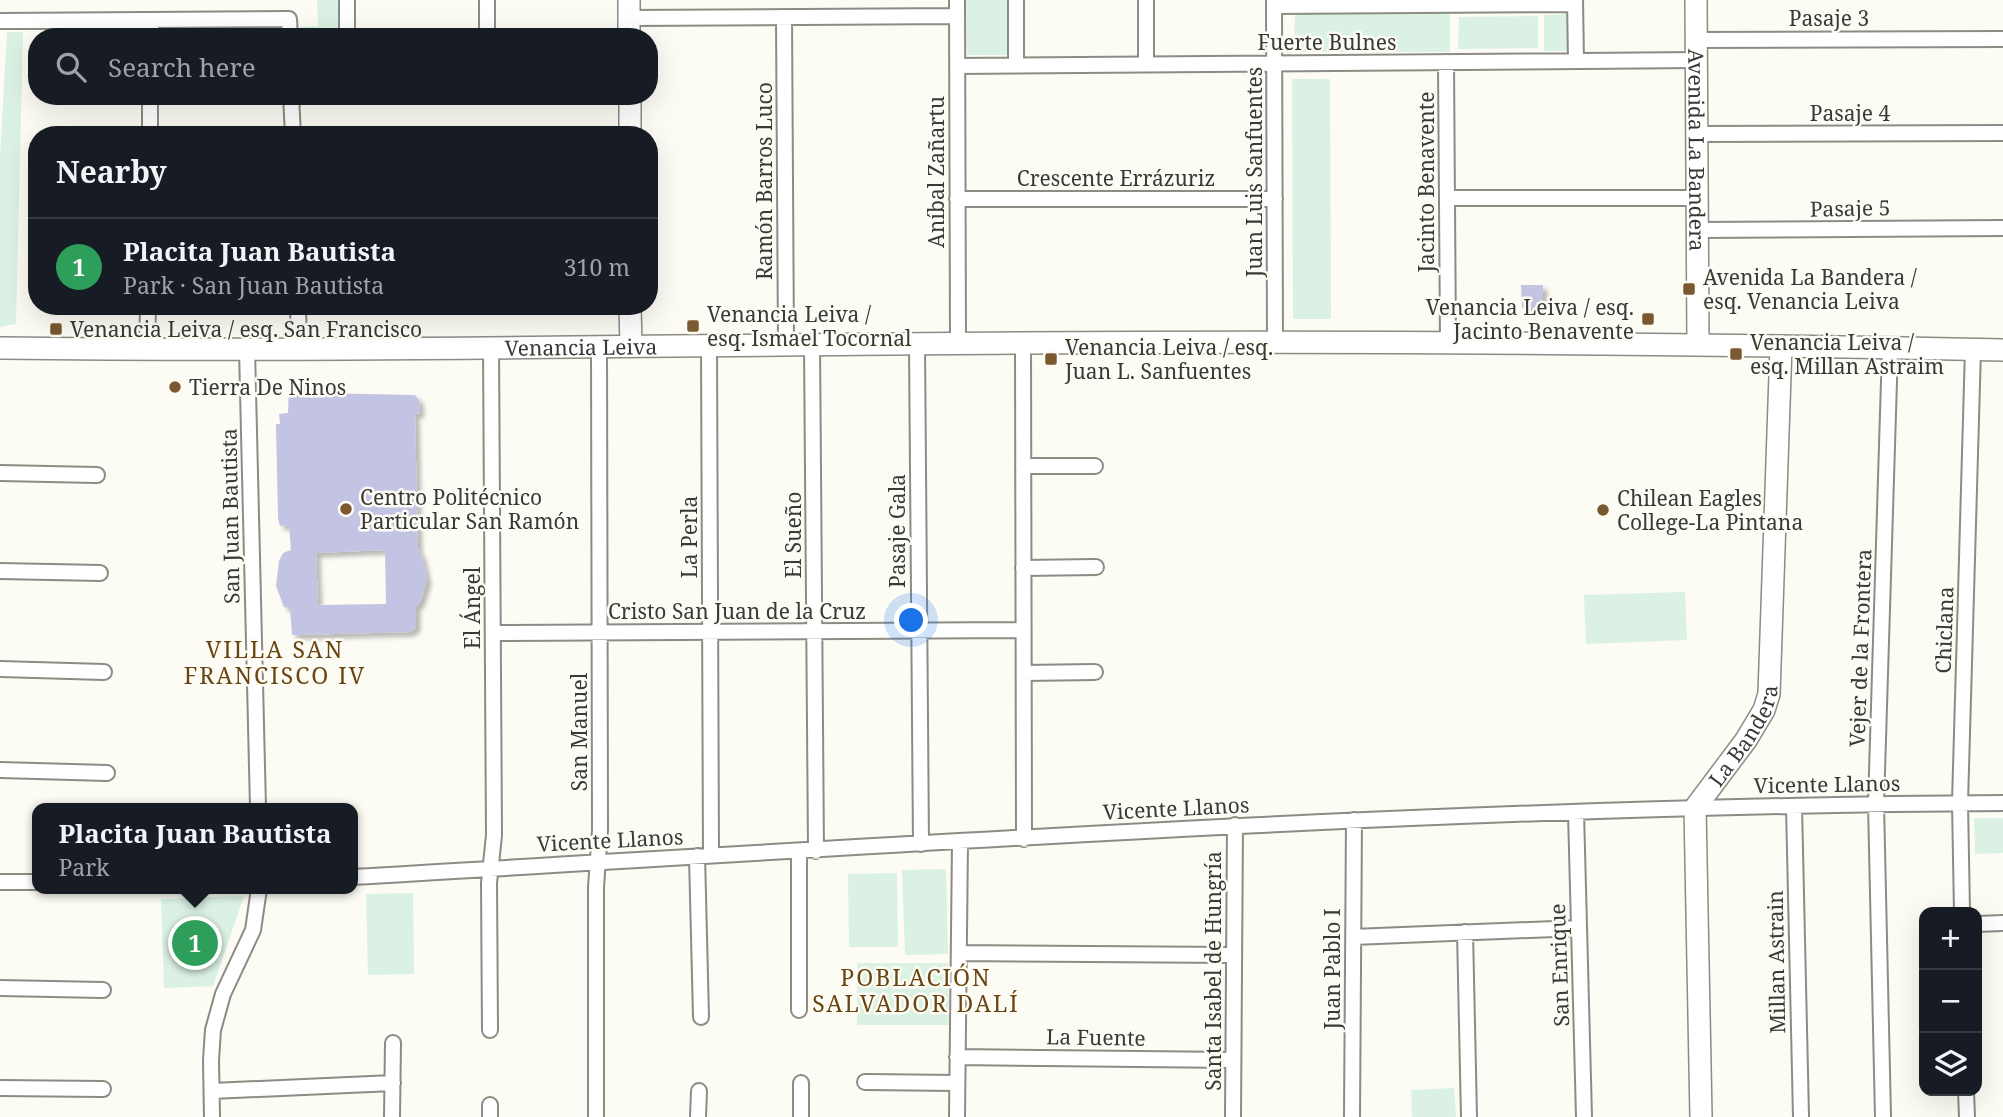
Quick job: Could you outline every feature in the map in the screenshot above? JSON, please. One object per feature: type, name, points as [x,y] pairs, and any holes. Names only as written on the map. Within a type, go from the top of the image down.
[{"type":"street","points":[[347,0],[347,28]]},
{"type":"street","points":[[486,0],[487,28]]},
{"type":"street","name":"Aníbal Zañartu","points":[[957,0],[958,344]]},
{"type":"street","points":[[1016,0],[1016,65]]},
{"type":"street","points":[[1146,0],[1146,64]]},
{"type":"street","name":"Avenida La Bandera","points":[[1696,0],[1698,344]]},
{"type":"street","points":[[1575,2],[1576,61]]},
{"type":"street","name":"Fuerte Bulnes","points":[[1274,3],[1575,2]]},
{"type":"street","name":"Juan Luis Sanfuentes","points":[[1274,3],[1275,344]]},
{"type":"street","points":[[629,18],[957,16]]},
{"type":"street","name":"Ramón Barros Luco","points":[[784,17],[786,345]]},
{"type":"street","points":[[0,21],[289,19],[290,28]]},
{"type":"street","points":[[151,20],[151,28]]},
{"type":"street","name":"Pasaje 3","points":[[1696,50],[2003,39]]},
{"type":"street","name":"Fuerte Bulnes","points":[[957,66],[1576,61],[1696,50]]},
{"type":"street","name":"Jacinto Benavente","points":[[1446,62],[1448,344]]},
{"type":"street","points":[[150,105],[150,126]]},
{"type":"street","points":[[292,105],[293,126]]},
{"type":"street","points":[[630,105],[630,126]]},
{"type":"street","name":"Pasaje 4","points":[[1697,134],[2003,133]]},
{"type":"street","points":[[1447,198],[1697,198]]},
{"type":"street","name":"Crescente Errázuriz","points":[[957,200],[1275,199]]},
{"type":"street","name":"Pasaje 5","points":[[1697,230],[2003,228]]},
{"type":"street","points":[[148,315],[148,349]]},
{"type":"street","points":[[298,315],[299,348]]},
{"type":"street","points":[[631,315],[631,346]]},
{"type":"street","points":[[1023,343],[1024,839]]},
{"type":"street","name":"Venancia Leiva","points":[[0,348],[247,349],[1023,343],[1698,344],[2003,350]]},
{"type":"street","name":"Pasaje Gala","points":[[917,344],[920,844]]},
{"type":"street","name":"La Perla","points":[[701,1017],[711,632],[709,345]]},
{"type":"street","name":"El Sueño","points":[[812,345],[816,850]]},
{"type":"street","name":"San Manuel","points":[[596,1117],[600,633],[599,346]]},
{"type":"street","name":"La Bandera","points":[[1701,1117],[1695,808],[1746,740],[1764,710],[1769,694],[1781,346]]},
{"type":"street","name":"El Ángel","points":[[491,347],[491,1030]]},
{"type":"street","name":"Vejer de la Frontera","points":[[1883,1117],[1876,804],[1890,348]]},
{"type":"street","name":"San Juan Bautista","points":[[247,349],[258,803]]},
{"type":"street","name":"Chiclana","points":[[1962,907],[1960,803],[1973,349]]},
{"type":"street","points":[[1023,466],[1095,466]]},
{"type":"street","points":[[0,473],[97,475]]},
{"type":"street","points":[[1023,568],[1096,567]]},
{"type":"street","points":[[0,571],[100,573]]},
{"type":"street","name":"Cristo San Juan de la Cruz","points":[[493,634],[1023,630]]},
{"type":"street","points":[[0,669],[104,672]]},
{"type":"street","points":[[1024,673],[1095,672]]},
{"type":"street","points":[[0,770],[107,773]]},
{"type":"street","name":"Vicente Llanos","points":[[358,877],[1235,825],[1695,808],[2003,803]]},
{"type":"street","name":"Millan Astrain","points":[[1794,806],[1801,1117]]},
{"type":"street","name":"San Enrique","points":[[1576,812],[1584,1117]]},
{"type":"street","name":"Juan Pablo I","points":[[1352,1117],[1354,820]]},
{"type":"street","name":"Santa Isabel de Hungría","points":[[1233,1117],[1235,825]]},
{"type":"street","points":[[957,1117],[960,842]]},
{"type":"street","points":[[799,851],[799,1010]]},
{"type":"street","points":[[0,882],[32,882]]},
{"type":"street","points":[[212,1117],[211,1045],[217,1012],[253,930],[258,894]]},
{"type":"street","points":[[1982,924],[2003,923]]},
{"type":"street","points":[[1353,937],[1579,928]]},
{"type":"street","points":[[1465,932],[1469,1117]]},
{"type":"street","points":[[958,953],[1234,955]]},
{"type":"street","points":[[0,988],[103,990]]},
{"type":"street","points":[[392,1117],[393,1043]]},
{"type":"street","name":"La Fuente","points":[[957,1057],[1233,1060]]},
{"type":"street","points":[[865,1082],[957,1083]]},
{"type":"street","points":[[212,1091],[393,1083]]},
{"type":"street","points":[[801,1083],[801,1117]]},
{"type":"street","points":[[0,1088],[103,1089]]},
{"type":"street","points":[[698,1117],[699,1091]]},
{"type":"street","points":[[1966,1096],[1967,1117]]},
{"type":"green space","points":[[317,0],[341,0],[342,28],[300,28],[318,26]]},
{"type":"green space","points":[[966,0],[1010,0],[1010,55],[967,55]]},
{"type":"green space","points":[[1295,12],[1450,12],[1450,52],[1294,52]]},
{"type":"green space","points":[[1571,14],[1571,51],[1544,51],[1544,15]]},
{"type":"green space","points":[[1538,16],[1538,48],[1458,49],[1459,17]]},
{"type":"green space","points":[[7,32],[23,32],[16,324],[0,327],[0,157]]},
{"type":"green space","points":[[1292,79],[1330,79],[1331,319],[1293,319]]},
{"type":"green space","points":[[1685,592],[1687,640],[1586,644],[1584,595]]},
{"type":"green space","points":[[1974,818],[2003,818],[2003,853],[1975,854]]},
{"type":"green space","points":[[946,869],[948,954],[905,955],[902,870]]},
{"type":"green space","points":[[897,873],[898,947],[849,947],[848,874]]},
{"type":"green space","points":[[413,893],[414,974],[368,975],[366,894]]},
{"type":"green space","points":[[244,896],[213,986],[164,988],[161,899]]},
{"type":"green space","points":[[857,963],[948,963],[949,1025],[857,1025]]},
{"type":"green space","points":[[1454,1088],[1456,1117],[1412,1117],[1411,1090]]},
{"type":"building","points":[[1521,285],[1543,285],[1543,307],[1522,308]]},
{"type":"building","name":"Centro Politécnico Particular San Ramón","points":[[295,383],[313,387],[314,393],[415,395],[419,400],[420,413],[415,414],[418,549],[427,580],[416,607],[416,627],[410,632],[292,635],[290,608],[284,607],[276,586],[279,561],[283,553],[291,550],[289,525],[280,526],[278,518],[276,424],[280,424],[279,414],[288,413],[289,386]],"holes":[[[385,550],[386,604],[318,605],[316,553]]]},
{"type":"place","name":"Avenida La Bandera / esq. Venancia Leiva","points":[[1689,289]]},
{"type":"place","name":"Venancia Leiva / esq. Jacinto Benavente","points":[[1648,319]]},
{"type":"place","name":"Venancia Leiva / esq. Ismael Tocornal","points":[[693,326]]},
{"type":"place","name":"Venancia Leiva / esq. San Francisco","points":[[56,329]]},
{"type":"place","name":"Venancia Leiva / esq. Millan Astraim","points":[[1736,354]]},
{"type":"place","name":"Venancia Leiva / esq. Juan L. Sanfuentes","points":[[1051,359]]},
{"type":"place","name":"Tierra De Ninos","points":[[175,387]]},
{"type":"place","name":"Centro Politécnico Particular San Ramón","points":[[346,509]]},
{"type":"place","name":"Chilean Eagles College-La Pintana","points":[[1603,510]]},
{"type":"place","name":"Placita Juan Bautista","points":[[195,943]]},
{"type":"district","name":"VILLA SAN FRANCISCO IV","points":[[275,662]]},
{"type":"district","name":"POBLACIÓN SALVADOR DALÍ","points":[[916,990]]}]
